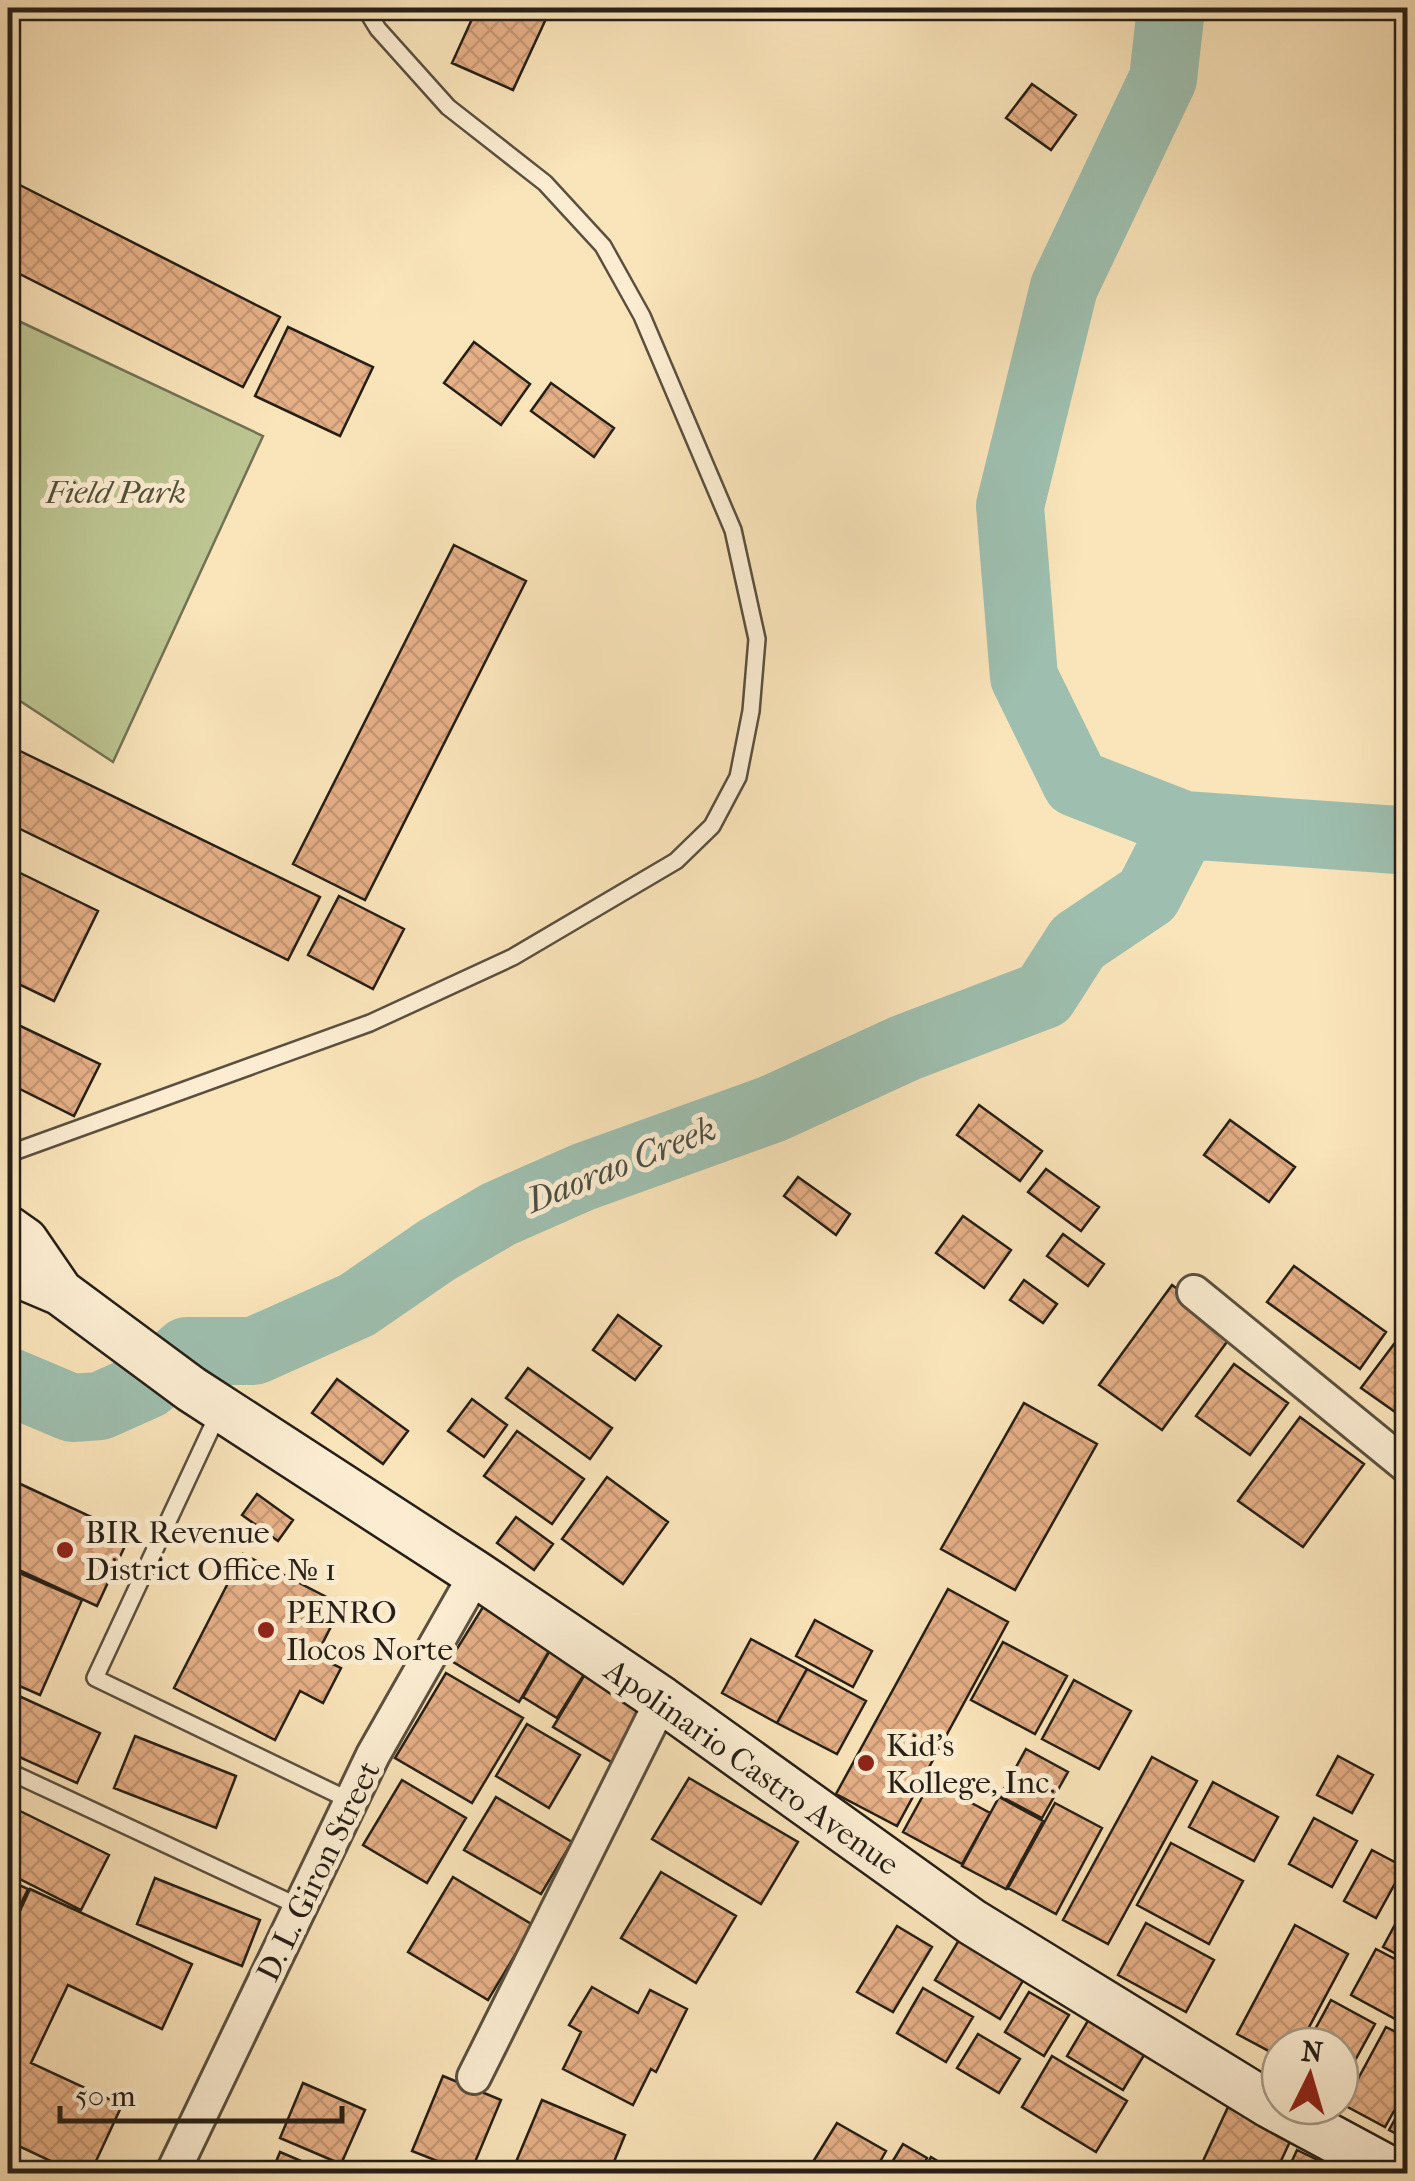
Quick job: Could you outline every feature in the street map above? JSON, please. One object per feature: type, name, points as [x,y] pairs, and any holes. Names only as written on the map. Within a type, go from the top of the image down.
[{"type":"main road","points":[[8,1230],[24,1240],[60,1292]]},
{"type":"main road","points":[[8,1270],[60,1292]]},
{"type":"main road","name":"Apolinario Castro Avenue","points":[[60,1292],[206,1399],[662,1700],[972,1922],[1270,2106],[1398,2174]]},
{"type":"street","points":[[1194,1292],[1408,1467]]},
{"type":"street","name":"D. L. Giron Street","points":[[172,2174],[373,1755],[476,1574]]},
{"type":"street","points":[[474,2077],[662,1700]]},
{"type":"lane","points":[[8,1154],[370,1023],[513,957],[676,861],[712,826],[738,778],[751,711],[757,639],[733,530],[642,316],[603,246],[545,183],[448,107],[378,30],[366,8]]},
{"type":"lane","points":[[206,1399],[94,1678],[351,1802]]},
{"type":"lane","points":[[8,1771],[300,1907]]},
{"type":"green space","name":"Field Park","points":[[8,316],[263,436],[113,762],[8,693]]},
{"type":"building","points":[[477,8],[551,8],[513,90],[452,63]]},
{"type":"building","points":[[1032,84],[1076,115],[1051,150],[1006,118]]},
{"type":"building","points":[[8,179],[280,317],[243,387],[8,268]]},
{"type":"building","points":[[288,327],[373,367],[340,436],[255,396]]},
{"type":"building","points":[[474,342],[530,384],[501,425],[444,383]]},
{"type":"building","points":[[551,383],[614,428],[594,457],[531,411]]},
{"type":"building","points":[[454,545],[526,581],[365,900],[293,864]]},
{"type":"building","points":[[18,750],[320,897],[288,960],[8,823],[8,773]]},
{"type":"building","points":[[8,867],[98,911],[54,1001],[8,979]]},
{"type":"building","points":[[339,896],[404,929],[373,989],[308,955]]},
{"type":"building","points":[[10,1021],[100,1064],[74,1116],[8,1083]]},
{"type":"building","points":[[979,1105],[1042,1151],[1020,1181],[957,1135]]},
{"type":"building","points":[[1230,1120],[1295,1167],[1269,1202],[1204,1155]]},
{"type":"building","points":[[1046,1169],[1099,1207],[1081,1231],[1028,1192]]},
{"type":"building","points":[[798,1177],[850,1214],[836,1235],[784,1196]]},
{"type":"building","points":[[963,1216],[1011,1250],[984,1288],[936,1253]]},
{"type":"building","points":[[1063,1234],[1104,1264],[1088,1286],[1047,1256]]},
{"type":"building","points":[[1294,1266],[1386,1332],[1360,1369],[1267,1302]]},
{"type":"building","points":[[1024,1280],[1057,1304],[1043,1323],[1010,1300]]},
{"type":"building","points":[[1172,1285],[1235,1331],[1162,1430],[1099,1385]]},
{"type":"building","points":[[618,1315],[661,1346],[635,1380],[593,1350]]},
{"type":"building","points":[[1394,1344],[1408,1354],[1408,1421],[1361,1388]]},
{"type":"building","points":[[1234,1364],[1288,1403],[1250,1455],[1196,1416]]},
{"type":"building","points":[[528,1368],[612,1428],[590,1459],[506,1398]]},
{"type":"building","points":[[337,1379],[408,1431],[383,1464],[312,1413]]},
{"type":"building","points":[[472,1399],[507,1425],[484,1457],[448,1431]]},
{"type":"building","points":[[1024,1403],[1097,1444],[1015,1590],[941,1549]]},
{"type":"building","points":[[1300,1417],[1364,1464],[1303,1547],[1238,1501]]},
{"type":"building","points":[[517,1431],[584,1479],[552,1524],[484,1476]]},
{"type":"building","points":[[607,1477],[668,1522],[623,1584],[562,1539]]},
{"type":"building","name":"BIR Revenue District Office № 1","points":[[14,1481],[130,1535],[97,1606],[8,1565],[8,1494]]},
{"type":"building","points":[[257,1494],[293,1520],[278,1541],[242,1515]]},
{"type":"building","points":[[516,1517],[553,1544],[534,1570],[497,1543]]},
{"type":"building","name":"PENRO Ilocos Norte","points":[[243,1554],[342,1605],[316,1656],[341,1668],[323,1703],[300,1691],[275,1740],[174,1688]]},
{"type":"building","points":[[8,1568],[82,1600],[40,1695],[8,1681]]},
{"type":"building","points":[[948,1589],[1008,1622],[897,1826],[836,1794]]},
{"type":"building","points":[[483,1607],[551,1648],[519,1702],[450,1660]]},
{"type":"building","points":[[815,1620],[872,1651],[853,1687],[796,1656]]},
{"type":"building","points":[[751,1639],[807,1669],[777,1723],[722,1693]]},
{"type":"building","points":[[1003,1642],[1067,1676],[1035,1734],[971,1700]]},
{"type":"building","points":[[552,1647],[588,1668],[557,1718],[523,1697]]},
{"type":"building","points":[[807,1669],[866,1701],[837,1754],[777,1723]]},
{"type":"building","points":[[587,1671],[646,1707],[613,1763],[553,1727]]},
{"type":"building","points":[[446,1673],[523,1718],[472,1803],[395,1758]]},
{"type":"building","points":[[1074,1680],[1131,1711],[1099,1769],[1042,1739]]},
{"type":"building","points":[[8,1691],[100,1733],[77,1783],[8,1752]]},
{"type":"building","points":[[527,1724],[580,1755],[549,1808],[496,1776]]},
{"type":"building","points":[[135,1736],[236,1776],[216,1828],[114,1788]]},
{"type":"building","points":[[1026,1749],[1068,1772],[1042,1818],[1000,1796]]},
{"type":"building","points":[[1338,1756],[1373,1775],[1352,1813],[1317,1795]]},
{"type":"building","points":[[1152,1757],[1197,1781],[1108,1944],[1063,1920]]},
{"type":"building","points":[[689,1778],[798,1842],[761,1904],[652,1839]]},
{"type":"building","points":[[402,1780],[466,1818],[427,1883],[363,1845]]},
{"type":"building","points":[[931,1781],[990,1813],[962,1864],[903,1832]]},
{"type":"building","points":[[1213,1782],[1278,1817],[1254,1861],[1189,1827]]},
{"type":"building","points":[[496,1797],[572,1842],[541,1894],[464,1850]]},
{"type":"building","points":[[999,1797],[1043,1821],[1006,1889],[962,1866]]},
{"type":"building","points":[[1055,1803],[1102,1828],[1056,1914],[1008,1888]]},
{"type":"building","points":[[10,1806],[109,1855],[81,1910],[8,1873]]},
{"type":"building","points":[[1314,1818],[1357,1841],[1332,1887],[1289,1864]]},
{"type":"building","points":[[1171,1843],[1243,1881],[1209,1944],[1137,1905]]},
{"type":"building","points":[[1372,1850],[1404,1867],[1376,1918],[1344,1901]]},
{"type":"building","points":[[661,1872],[736,1916],[696,1983],[621,1938]]},
{"type":"building","points":[[453,1877],[533,1925],[488,2000],[408,1952]]},
{"type":"building","points":[[155,1878],[260,1920],[242,1966],[137,1924]]},
{"type":"building","points":[[8,1880],[28,1889],[8,1931]]},
{"type":"building","points":[[30,1889],[192,1964],[162,2029],[68,1985],[31,2063],[122,2105],[90,2174],[78,2174],[8,2141],[8,1937]]},
{"type":"building","points":[[1405,1906],[1408,1907],[1408,1960],[1383,1947]]},
{"type":"building","points":[[1146,1923],[1214,1960],[1186,2012],[1118,1975]]},
{"type":"building","points":[[1295,1925],[1348,1954],[1310,2026],[1260,2026],[1260,2046],[1237,2034]]},
{"type":"building","points":[[897,1926],[932,1947],[893,2012],[857,1992]]},
{"type":"building","points":[[959,1940],[1024,1979],[1000,2019],[935,1980]]},
{"type":"building","points":[[1376,1949],[1408,1966],[1408,2006],[1399,2021],[1351,1995]]},
{"type":"building","points":[[592,1987],[638,2013],[650,1990],[687,2009],[656,2072],[651,2069],[633,2105],[563,2069],[581,2032],[569,2025]]},
{"type":"building","points":[[923,1988],[973,2017],[946,2062],[897,2033]]},
{"type":"building","points":[[1029,1992],[1069,2015],[1044,2056],[1005,2032]]},
{"type":"building","points":[[1331,2000],[1375,2024],[1360,2051],[1360,2026],[1317,2026]]},
{"type":"building","points":[[1092,2014],[1149,2047],[1123,2090],[1067,2056]]},
{"type":"building","points":[[1386,2027],[1408,2038],[1408,2086],[1385,2127],[1360,2114],[1360,2075]]},
{"type":"building","points":[[978,2034],[1020,2059],[999,2093],[957,2068]]},
{"type":"building","points":[[1052,2056],[1127,2101],[1096,2152],[1022,2107]]},
{"type":"building","points":[[443,2076],[501,2100],[470,2174],[412,2151]]},
{"type":"building","points":[[303,2083],[365,2110],[341,2164],[280,2138]]},
{"type":"building","points":[[1408,2096],[1408,2140],[1389,2130]]},
{"type":"building","points":[[542,2100],[625,2135],[609,2174],[522,2174],[513,2169]]},
{"type":"building","points":[[1228,2107],[1260,2122],[1260,2126],[1292,2137],[1275,2174],[1197,2174]]},
{"type":"building","points":[[837,2123],[886,2151],[873,2174],[814,2174],[808,2170]]},
{"type":"building","points":[[903,2144],[927,2158],[918,2174],[885,2174]]},
{"type":"building","points":[[1297,2150],[1332,2167],[1328,2174],[1286,2174]]},
{"type":"building","points":[[280,2152],[327,2172],[327,2174],[271,2174]]},
{"type":"building","points":[[931,2157],[959,2174],[922,2174]]},
{"type":"waterway","points":[[1171,8],[1163,79],[1064,287],[1010,506],[1024,677],[1076,783],[1184,825],[1398,840],[1408,837]]},
{"type":"waterway","name":"Daorao Creek","points":[[8,1381],[72,1408],[100,1406],[147,1385],[187,1351],[254,1351],[357,1305],[437,1250],[499,1214],[583,1177],[772,1109],[905,1048],[1044,995],[1078,942],[1148,895],[1184,825]]},
{"type":"place","name":"BIR Revenue District Office № 1","points":[[65,1550]]},
{"type":"place","name":"PENRO Ilocos Norte","points":[[266,1630]]},
{"type":"place","name":"Kid's Kollege, Inc.","points":[[866,1763]]}]
